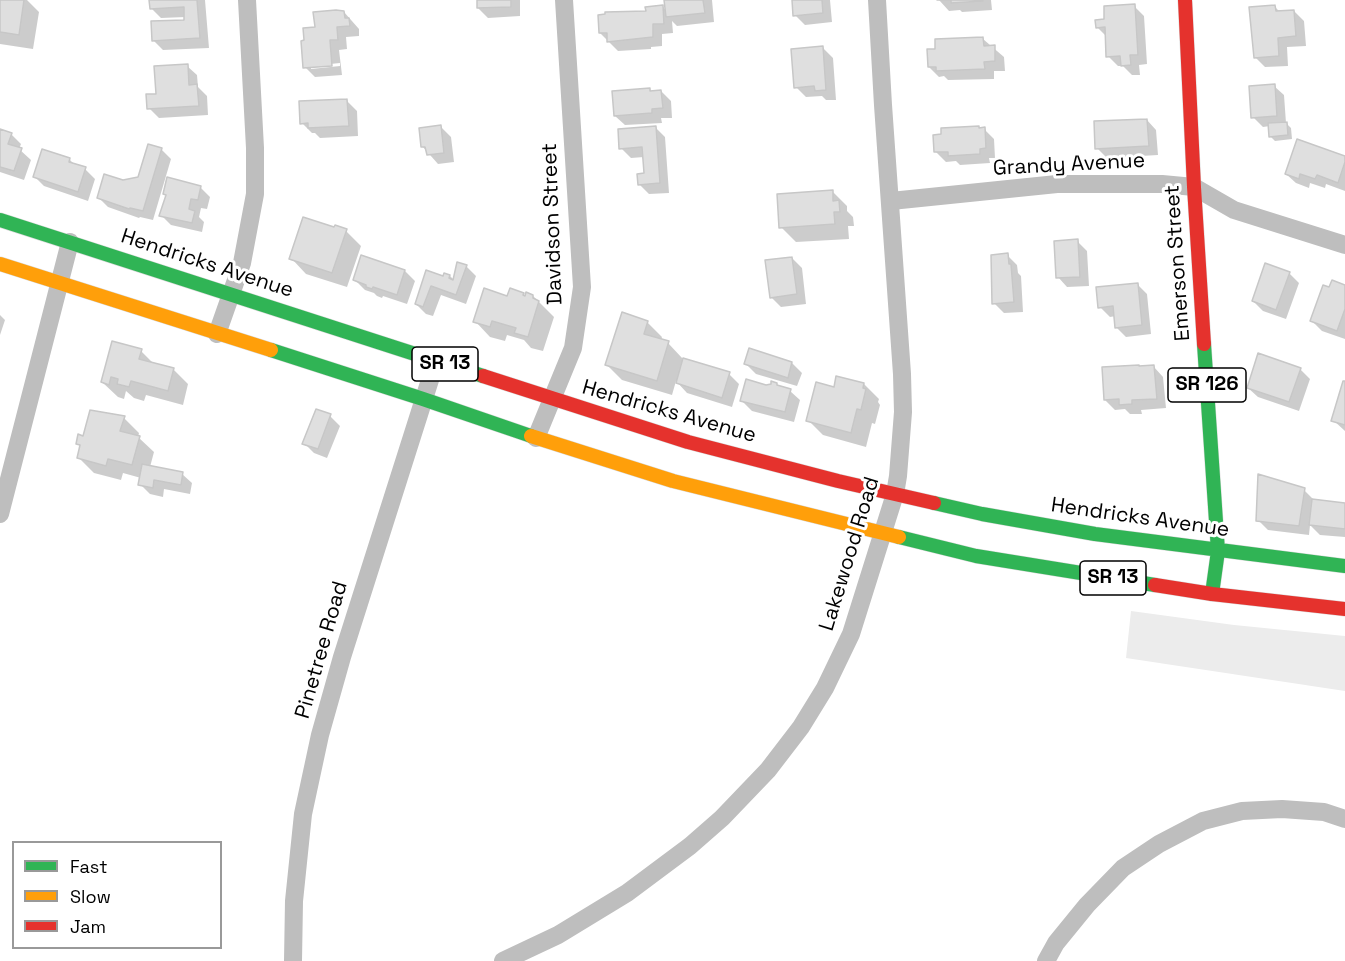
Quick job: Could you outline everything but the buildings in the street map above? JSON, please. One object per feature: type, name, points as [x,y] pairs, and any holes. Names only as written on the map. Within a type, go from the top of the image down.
[{"type":"main road","name":"Emerson Street","points":[[1185,0],[1194,187],[1218,551],[1212,594]]},
{"type":"main road","name":"Hendricks Avenue","points":[[0,220],[553,399],[688,441],[838,481],[982,514],[1084,532],[1345,566]]},
{"type":"main road","name":"SR 13","points":[[0,264],[673,481],[976,556],[1212,594],[1345,609]]},
{"type":"main road","points":[[1235,596],[1293,588]]},
{"type":"street","points":[[217,334],[242,263],[255,194],[255,148],[247,0]]},
{"type":"street","name":"Davidson Street","points":[[536,438],[573,348],[582,286],[564,0]]},
{"type":"street","name":"Lakewood Road","points":[[504,961],[558,935],[627,893],[690,846],[737,803],[768,770],[801,727],[842,656],[851,634],[895,494],[903,408],[877,0]]},
{"type":"street","name":"Grandy Avenue","points":[[891,201],[1057,184],[1162,184],[1194,187],[1234,210],[1345,245]]},
{"type":"street","points":[[0,514],[70,242]]},
{"type":"street","name":"Pinetree Road","points":[[293,961],[294,901],[303,814],[320,735],[345,646],[436,361]]},
{"type":"street","points":[[1046,961],[1056,942],[1087,904],[1123,868],[1159,844],[1203,821],[1242,811],[1282,809],[1324,812],[1345,819]]},
{"type":"shaded area","points":[[1131,611],[1234,625],[1345,636],[1345,691],[1126,658]]},
{"type":"traffic: fast","points":[[0,220],[483,376]]},
{"type":"traffic: fast","points":[[1204,344],[1218,551],[1212,594]]},
{"type":"traffic: fast","points":[[271,350],[531,436]]},
{"type":"traffic: fast","points":[[934,503],[1095,534],[1345,566]]},
{"type":"traffic: fast","points":[[899,537],[976,556],[1155,585]]},
{"type":"traffic: slow","points":[[0,264],[271,350]]},
{"type":"traffic: slow","points":[[531,436],[673,481],[899,537]]},
{"type":"traffic: jam","points":[[1185,0],[1204,344]]},
{"type":"traffic: jam","points":[[483,376],[688,442],[934,503]]},
{"type":"traffic: jam","points":[[1155,585],[1345,609]]}]
